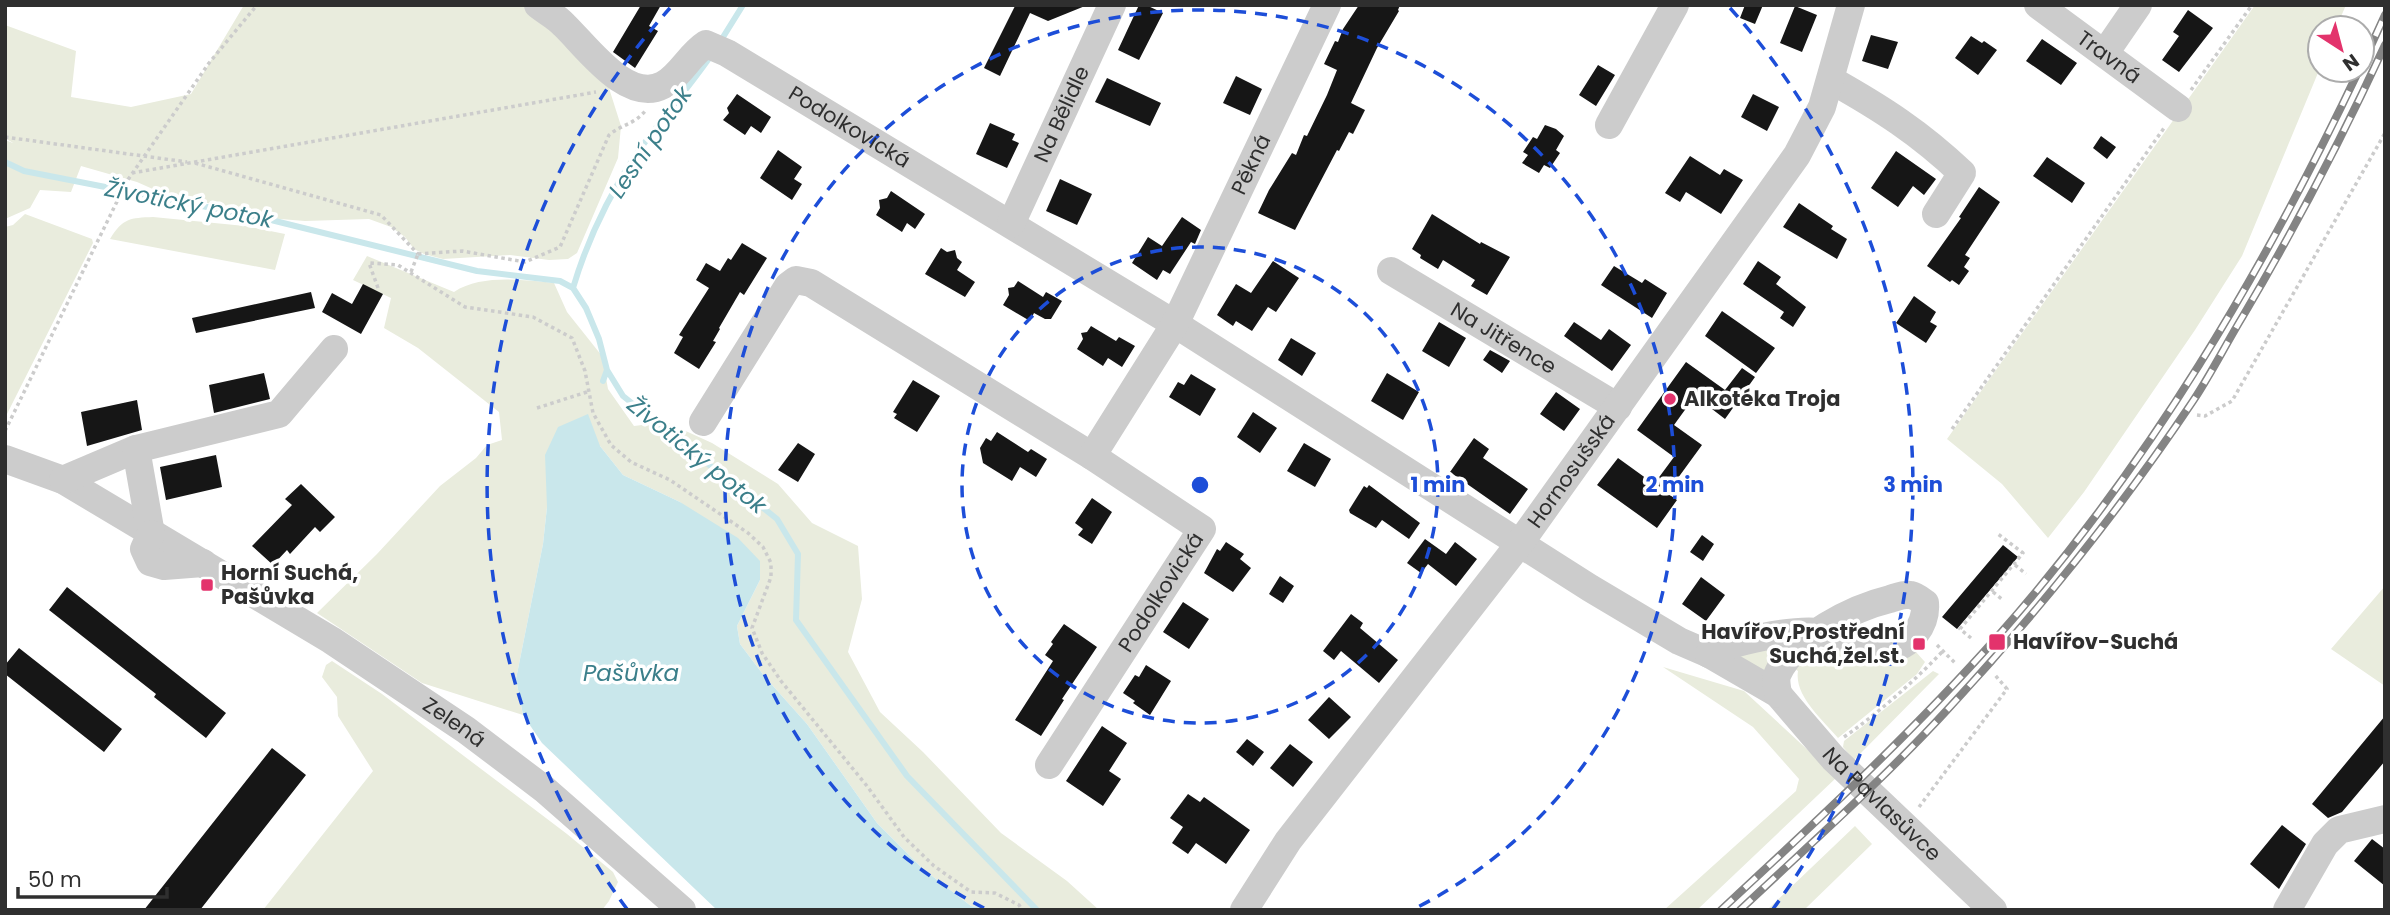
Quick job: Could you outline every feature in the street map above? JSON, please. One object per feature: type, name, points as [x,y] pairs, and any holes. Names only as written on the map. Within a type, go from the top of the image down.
[{"type":"street","points":[[538,5],[562,22],[603,66],[629,86],[654,89],[668,81]]},
{"type":"street","name":"Na Bělidle","points":[[1011,224],[1112,5]]},
{"type":"street","name":"Pěkná","points":[[1175,324],[1326,5]]},
{"type":"street","points":[[1609,125],[1675,5]]},
{"type":"street","name":"Hornosušská","points":[[1244,910],[1288,841],[1520,543],[1797,156],[1822,107],[1851,5]]},
{"type":"street","name":"Travná","points":[[2038,5],[2178,108]]},
{"type":"street","points":[[2105,53],[2138,5]]},
{"type":"street","name":"Podolkovická","points":[[668,81],[678,74],[701,47],[718,49],[1175,324],[1520,543]]},
{"type":"street","points":[[1830,80],[1887,112],[1934,145],[1962,173],[1936,214]]},
{"type":"street","name":"Na Jitřence","points":[[1391,271],[1618,407]]},
{"type":"street","name":"Podolkovická","points":[[703,422],[788,286],[796,280],[811,283],[1092,456],[1202,529],[1049,765]]},
{"type":"street","points":[[1092,456],[1175,324]]},
{"type":"street","points":[[63,480],[136,449],[279,414],[334,349]]},
{"type":"street","points":[[136,449],[151,534]]},
{"type":"street","points":[[5,459],[63,480],[151,534]]},
{"type":"street","name":"Zelená","points":[[151,534],[144,550],[150,562],[164,566],[203,563],[331,640],[466,730],[544,789],[682,910]]},
{"type":"street","points":[[1520,543],[1679,641],[1709,654],[1721,647],[1775,635],[1818,632],[1788,657],[1776,676],[1778,694]]},
{"type":"street","name":"Na Pavlasůvce","points":[[1709,654],[1778,694],[1833,758],[1993,910]]},
{"type":"street","points":[[2287,910],[2325,844],[2339,830],[2385,819]]},
{"type":"path","points":[[5,431],[127,181],[209,63],[257,5]]},
{"type":"path","points":[[1952,429],[2252,5]]},
{"type":"path","points":[[418,254],[462,251],[525,262],[560,247],[609,135],[618,127],[638,120],[668,81]]},
{"type":"path","points":[[132,173],[629,86]]},
{"type":"path","points":[[2197,415],[2205,416],[2232,401],[2385,133]]},
{"type":"path","points":[[5,137],[191,163],[381,215],[418,254]]},
{"type":"path","points":[[411,273],[418,254]]},
{"type":"path","points":[[378,288],[369,263],[398,265],[465,307],[533,317],[572,338],[585,371],[593,413],[611,445],[631,462],[670,480],[748,533],[762,547],[771,563],[771,577],[752,628],[762,653],[813,722],[867,786],[904,837],[934,866],[971,892],[995,893],[1019,905],[1022,910]]},
{"type":"path","points":[[537,408],[590,391]]},
{"type":"path","points":[[1971,638],[1960,629],[2023,554],[1998,534]]},
{"type":"path","points":[[2015,565],[2026,574]]},
{"type":"path","points":[[1993,592],[2003,600]]},
{"type":"path","points":[[1843,737],[1860,726],[1943,651]]},
{"type":"path","points":[[1918,808],[2007,689],[1995,675]]},
{"type":"shaded area","points":[[244,5],[524,5],[550,24],[608,85],[621,126],[618,158],[577,253],[568,259],[549,260],[510,255],[443,259],[414,249],[405,237],[391,227],[369,219],[305,221],[268,218],[155,190],[81,166],[71,192],[40,190],[30,208],[5,219],[5,140],[13,143],[5,138],[5,25],[76,51],[71,97],[131,107],[191,94]]},
{"type":"shaded area","points":[[2255,5],[2346,5],[2342,14],[2306,14],[2306,84],[2313,84],[2242,256],[2195,330],[2084,492],[2048,538],[2002,484],[1947,439]]},
{"type":"shaded area","points":[[25,214],[92,239],[93,243],[5,418],[5,227],[13,225]]},
{"type":"shaded area","points":[[153,217],[245,226],[285,234],[275,270],[110,239],[128,220]]},
{"type":"shaded area","points":[[367,256],[454,292],[465,286],[489,280],[554,283],[567,312],[602,356],[608,389],[634,426],[666,422],[712,443],[778,484],[812,523],[858,546],[862,599],[848,652],[880,712],[923,752],[1001,833],[1067,881],[1099,910],[993,910],[971,906],[923,869],[877,823],[807,724],[740,644],[737,626],[760,580],[680,502],[623,475],[600,446],[547,507],[543,544],[516,679],[523,715],[422,683],[317,613],[440,486],[476,458],[487,445],[502,440],[499,412],[418,348],[384,328],[391,298],[353,280]]},
{"type":"shaded area","points":[[2385,586],[2385,686],[2331,649]]},
{"type":"shaded area","points":[[1777,647],[1779,650],[1764,672],[1734,655]]},
{"type":"shaded area","points":[[1822,649],[1882,655],[1916,652],[1925,662],[1917,674],[1838,738],[1805,698],[1800,689],[1798,671],[1795,669],[1809,651]]},
{"type":"shaded area","points":[[332,661],[382,694],[613,872],[618,882],[602,910],[263,910],[373,771],[338,716],[337,697],[322,677],[326,665]]},
{"type":"shaded area","points":[[1663,667],[1744,691],[1837,777],[1697,910],[1664,910],[1796,791],[1799,779],[1753,727]]},
{"type":"shaded area","points":[[1933,671],[1939,674],[1854,760],[1843,747],[1844,741]]},
{"type":"shaded area","points":[[1855,826],[1872,844],[1804,910],[1767,910]]},
{"type":"water","name":"Pašůvka","points":[[588,414],[600,446],[623,475],[680,502],[738,538],[760,561],[760,580],[737,626],[740,644],[807,724],[877,823],[923,869],[971,906],[993,910],[717,910],[542,743],[523,715],[516,679],[543,544],[547,507],[545,455],[558,427]]},
{"type":"building","points":[[641,5],[661,5],[649,26],[658,31],[635,68],[613,52]]},
{"type":"building","points":[[1013,5],[1085,6],[1048,21],[1030,13],[1000,76],[984,68],[1015,6]]},
{"type":"building","points":[[1139,5],[1146,5],[1163,13],[1139,60],[1118,50]]},
{"type":"building","points":[[1359,5],[1400,5],[1351,103],[1365,110],[1353,134],[1349,132],[1339,151],[1337,150],[1295,230],[1258,213],[1292,153],[1296,155],[1327,95],[1337,70],[1324,64],[1335,41],[1338,42]]},
{"type":"building","points":[[1745,5],[1763,5],[1755,24],[1740,18]]},
{"type":"building","points":[[1795,6],[1817,15],[1802,52],[1780,43]]},
{"type":"building","points":[[2188,10],[2213,28],[2179,72],[2162,60],[2179,36],[2173,32]]},
{"type":"building","points":[[1871,35],[1898,42],[1888,69],[1862,61]]},
{"type":"building","points":[[1971,36],[1997,50],[1978,75],[1955,58]]},
{"type":"building","points":[[2042,39],[2077,63],[2061,85],[2026,61]]},
{"type":"building","points":[[1598,65],[1615,75],[1596,106],[1579,95]]},
{"type":"building","points":[[1236,76],[1262,89],[1250,115],[1223,103]]},
{"type":"building","points":[[1107,78],[1161,103],[1150,126],[1095,102]]},
{"type":"building","points":[[737,94],[771,117],[761,133],[751,126],[745,135],[723,120],[729,113],[727,108]]},
{"type":"building","points":[[1753,94],[1779,107],[1767,131],[1741,117]]},
{"type":"building","points":[[990,123],[1015,134],[1012,140],[1019,143],[1007,168],[976,154]]},
{"type":"building","points":[[1545,125],[1564,136],[1556,150],[1560,153],[1550,168],[1544,165],[1539,173],[1522,163],[1528,155],[1523,152],[1533,137],[1537,139]]},
{"type":"building","points":[[2101,136],[2116,147],[2107,159],[2093,148]]},
{"type":"building","points":[[778,150],[802,167],[794,179],[802,184],[792,200],[760,178]]},
{"type":"building","points":[[1896,151],[1936,179],[1924,195],[1913,186],[1898,207],[1871,188]]},
{"type":"building","points":[[1690,156],[1720,175],[1724,169],[1743,180],[1721,214],[1686,192],[1680,202],[1665,193]]},
{"type":"building","points":[[2047,157],[2085,183],[2072,203],[2033,176]]},
{"type":"building","points":[[1060,179],[1092,194],[1077,225],[1046,211]]},
{"type":"building","points":[[1979,187],[2000,202],[1965,255],[1970,258],[1964,267],[1969,271],[1959,285],[1927,266]]},
{"type":"building","points":[[891,191],[925,214],[915,229],[907,223],[902,232],[876,215],[880,208],[879,200],[887,198]]},
{"type":"building","points":[[1799,203],[1847,239],[1837,259],[1783,227]]},
{"type":"building","points":[[1432,214],[1480,244],[1481,242],[1510,257],[1487,295],[1471,286],[1475,280],[1443,260],[1438,269],[1420,258],[1421,255],[1412,249]]},
{"type":"building","points":[[1182,217],[1201,230],[1195,244],[1191,242],[1170,274],[1163,270],[1157,280],[1132,263],[1148,237],[1162,246]]},
{"type":"building","points":[[742,243],[767,258],[744,295],[740,292],[719,328],[713,341],[716,342],[699,369],[674,353],[683,337],[679,335],[709,288],[696,280],[706,263],[720,271]]},
{"type":"building","points":[[941,248],[947,252],[955,250],[957,258],[962,262],[957,270],[975,282],[965,297],[925,274]]},
{"type":"building","points":[[1273,261],[1299,278],[1276,312],[1268,307],[1252,331],[1236,321],[1233,326],[1217,315],[1236,284],[1251,293]]},
{"type":"building","points":[[1758,261],[1781,277],[1776,284],[1806,307],[1793,327],[1780,318],[1784,312],[1743,284]]},
{"type":"building","points":[[1614,266],[1642,283],[1645,279],[1667,293],[1652,318],[1601,285]]},
{"type":"building","points":[[1018,281],[1043,297],[1046,292],[1062,301],[1051,319],[1034,313],[1030,321],[1003,305],[1009,295],[1008,288],[1014,287]]},
{"type":"building","points":[[363,284],[383,294],[361,334],[322,312],[332,293],[352,304]]},
{"type":"building","points":[[311,292],[315,308],[196,333],[192,318]]},
{"type":"building","points":[[1914,296],[1936,312],[1930,322],[1937,326],[1926,343],[1896,323]]},
{"type":"building","points":[[1722,311],[1775,348],[1756,373],[1705,336]]},
{"type":"building","points":[[1439,322],[1466,338],[1449,367],[1422,351]]},
{"type":"building","points":[[1574,322],[1601,340],[1609,329],[1631,345],[1612,371],[1564,336]]},
{"type":"building","points":[[1091,326],[1116,341],[1119,337],[1135,346],[1122,367],[1108,358],[1103,366],[1077,349],[1083,339],[1081,333],[1087,332]]},
{"type":"building","points":[[1291,338],[1316,353],[1302,376],[1278,360]]},
{"type":"building","points":[[1490,350],[1510,361],[1502,373],[1483,360]]},
{"type":"building","points":[[1686,362],[1725,390],[1742,368],[1755,377],[1725,419],[1695,396],[1674,425],[1702,445],[1667,493],[1677,500],[1657,528],[1597,485],[1618,458],[1654,484],[1674,457],[1637,430]]},
{"type":"building","points":[[264,373],[270,399],[214,413],[209,385]]},
{"type":"building","points":[[1387,373],[1419,392],[1403,420],[1371,401]]},
{"type":"building","points":[[1191,374],[1216,389],[1200,416],[1169,397],[1178,382],[1184,385]]},
{"type":"building","points":[[913,380],[940,396],[917,432],[894,418],[897,414],[893,412]]},
{"type":"building","points":[[1556,392],[1580,409],[1564,431],[1540,414]]},
{"type":"building","points":[[137,400],[142,430],[87,446],[81,412]]},
{"type":"building","points":[[1253,412],[1277,428],[1260,453],[1237,437]]},
{"type":"building","points":[[997,432],[1028,452],[1031,449],[1047,459],[1036,477],[1020,467],[1012,481],[983,463],[980,448],[986,438],[991,441]]},
{"type":"building","points":[[1474,438],[1489,449],[1483,458],[1528,489],[1510,514],[1450,472]]},
{"type":"building","points":[[798,443],[815,454],[798,482],[778,470]]},
{"type":"building","points":[[1304,443],[1331,459],[1315,487],[1287,471]]},
{"type":"building","points":[[216,455],[222,487],[166,500],[160,467]]},
{"type":"building","points":[[301,484],[335,517],[320,532],[315,527],[290,554],[287,550],[273,565],[252,546],[292,505],[285,499]]},
{"type":"building","points":[[1369,485],[1420,523],[1409,539],[1382,520],[1376,528],[1350,513],[1349,510],[1364,486],[1367,488]]},
{"type":"building","points":[[1092,498],[1112,512],[1092,544],[1078,535],[1083,529],[1075,523]]},
{"type":"building","points":[[1702,535],[1714,544],[1703,561],[1690,552]]},
{"type":"building","points":[[1425,539],[1446,554],[1455,542],[1477,559],[1456,586],[1428,564],[1421,573],[1407,563]]},
{"type":"building","points":[[1226,542],[1244,554],[1240,559],[1251,568],[1233,592],[1204,573],[1217,549],[1220,551]]},
{"type":"building","name":"Havířov-Suchá","points":[[2003,545],[2018,557],[1957,629],[1942,617]]},
{"type":"building","points":[[1280,576],[1294,586],[1283,603],[1269,594]]},
{"type":"building","points":[[1701,577],[1725,595],[1706,621],[1682,604]]},
{"type":"building","points":[[67,587],[226,713],[206,738],[154,697],[156,694],[49,610]]},
{"type":"building","points":[[1183,602],[1209,619],[1189,649],[1163,632]]},
{"type":"building","points":[[1351,614],[1363,623],[1360,628],[1398,660],[1379,683],[1341,651],[1334,660],[1323,651]]},
{"type":"building","points":[[1064,624],[1097,647],[1041,736],[1015,720],[1053,661],[1045,655]]},
{"type":"building","points":[[19,648],[122,729],[104,752],[5,674],[5,665]]},
{"type":"building","points":[[1146,665],[1171,681],[1150,715],[1123,693],[1135,675],[1139,677]]},
{"type":"building","points":[[1329,697],[1351,717],[1329,739],[1308,720]]},
{"type":"building","points":[[2385,716],[2385,761],[2342,812],[2328,818],[2312,804]]},
{"type":"building","points":[[1102,726],[1127,743],[1109,771],[1121,779],[1103,806],[1066,781]]},
{"type":"building","points":[[1247,739],[1264,752],[1253,766],[1236,752]]},
{"type":"building","points":[[1290,744],[1313,762],[1293,787],[1270,768]]},
{"type":"building","points":[[272,748],[306,775],[200,910],[144,910]]},
{"type":"building","points":[[1188,794],[1200,802],[1204,797],[1250,830],[1226,864],[1196,843],[1188,854],[1172,843],[1183,827],[1170,818]]},
{"type":"building","points":[[2282,825],[2306,844],[2279,889],[2250,864]]},
{"type":"building","points":[[2372,839],[2385,849],[2385,886],[2354,861]]},
{"type":"waterway","name":"Lesní potok","points":[[720,42],[743,5]]},
{"type":"waterway","name":"Lesní potok","points":[[573,288],[592,236],[625,172],[710,57]]},
{"type":"waterway","name":"Životický potok","points":[[5,162],[24,171],[263,218],[477,271],[560,281],[573,288],[586,308],[599,339],[607,370],[623,396],[777,519],[798,554],[796,620],[907,776],[1037,910]]},
{"type":"waterway","points":[[603,381],[607,370]]},
{"type":"railway","points":[[2376,35],[2385,15]]},
{"type":"railway","points":[[1740,910],[1872,786],[1948,709],[2014,636],[2107,521],[2200,391],[2317,182],[2385,45]]},
{"type":"railway","points":[[1721,910],[1932,707],[1998,636],[2053,571],[2153,436],[2199,365],[2283,220],[2352,84]]},
{"type":"place","name":"Alkotéka Troja","points":[[1670,399]]},
{"type":"place","name":"Horní Suchá, Pašůvka","points":[[207,585]]},
{"type":"place","name":"Havířov-Suchá","points":[[1997,642]]},
{"type":"place","name":"Havířov,Prostřední Suchá,žel.st.","points":[[1919,644]]}]
